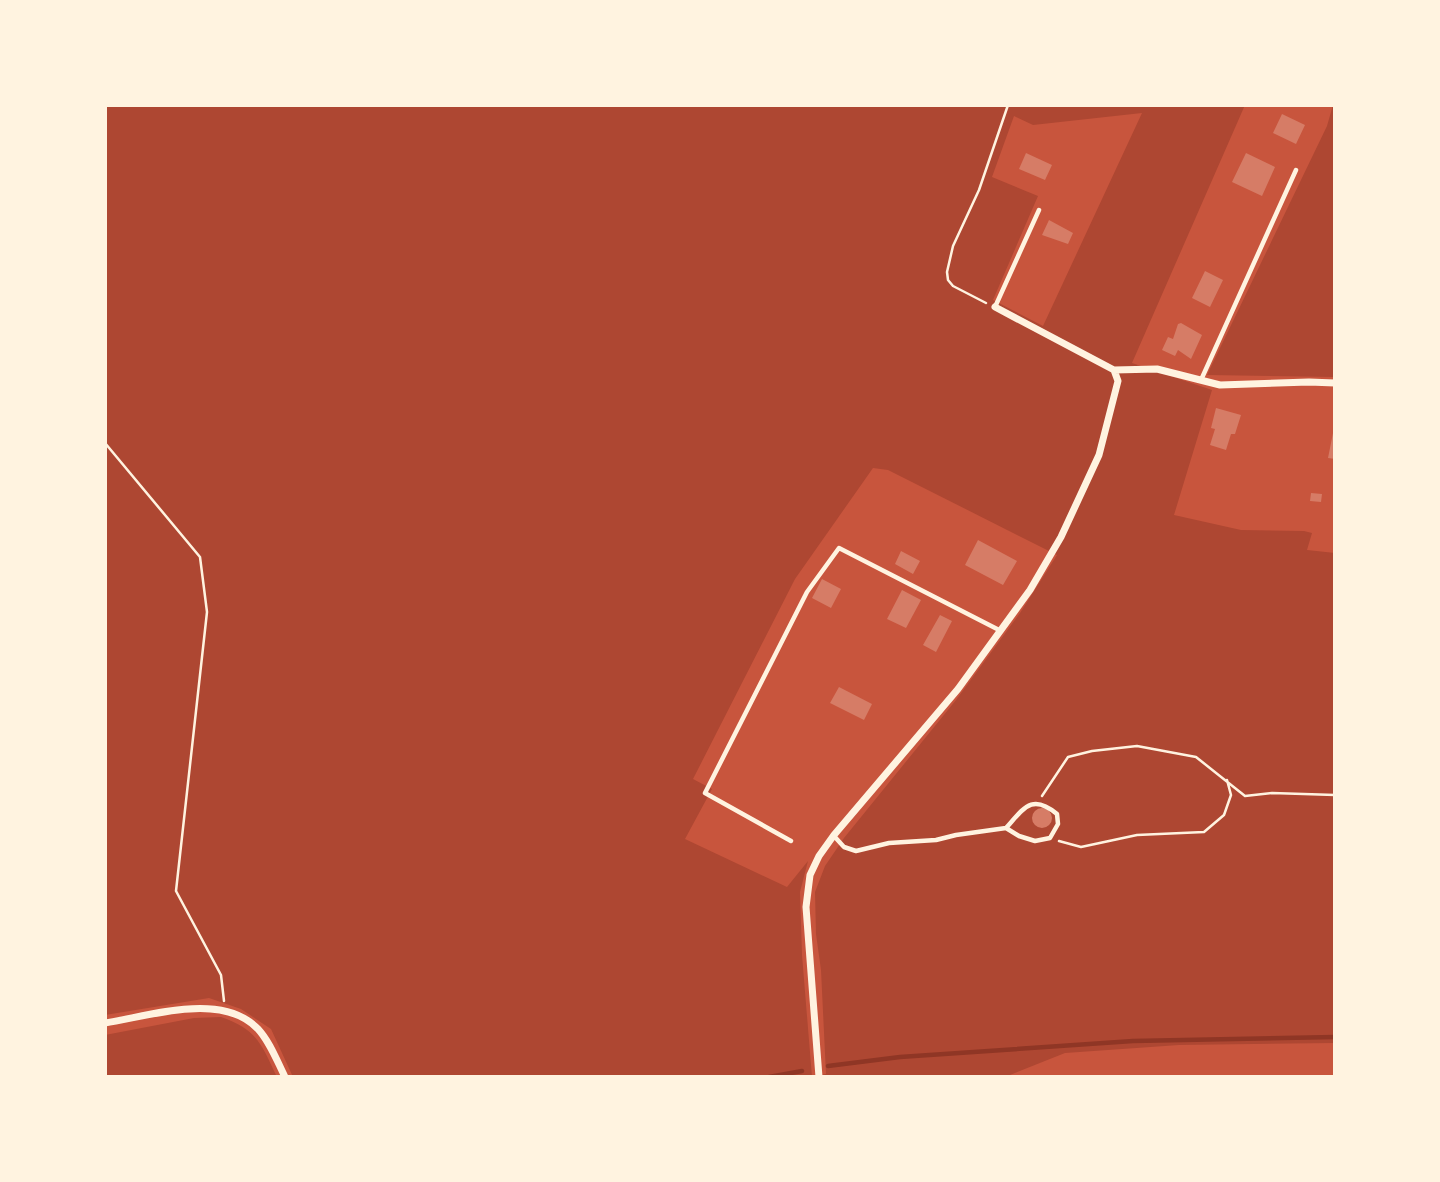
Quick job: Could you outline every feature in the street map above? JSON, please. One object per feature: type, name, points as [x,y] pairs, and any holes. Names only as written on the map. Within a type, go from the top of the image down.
[{"type":"street","points":[[995,307],[1114,370],[1157,369],[1220,385],[1335,383]]},
{"type":"street","points":[[819,1077],[806,907],[810,875],[834,835],[958,689],[1030,590],[1060,537],[1099,455],[1118,381],[1114,370]]},
{"type":"street","points":[[105,1023],[200,1007],[226,1010],[244,1018],[258,1030],[272,1049],[285,1077]]},
{"type":"lane","points":[[1200,380],[1296,170]]},
{"type":"lane","points":[[995,307],[1039,210]]},
{"type":"lane","points":[[791,841],[705,793],[807,592],[839,548],[1002,631]]},
{"type":"lane","points":[[834,835],[844,848],[856,851],[1006,828],[1029,805],[1037,802],[1057,814],[1058,824],[1050,838],[1035,841],[1006,828]]},
{"type":"path","points":[[995,307],[953,286],[948,280],[947,272],[953,246],[979,190],[1008,105]]},
{"type":"path","points":[[105,443],[200,557],[207,612],[176,891],[221,975],[226,1010]]},
{"type":"path","points":[[1037,802],[1069,757],[1137,746],[1196,757],[1245,796],[1272,793],[1335,795]]},
{"type":"path","points":[[1050,838],[1081,847],[1137,835],[1204,832],[1224,815],[1231,795],[1227,780]]},
{"type":"shaded area","points":[[105,105],[1245,105],[1132,363],[1212,390],[1174,515],[1241,530],[1304,531],[1312,533],[1307,550],[1335,553],[1335,1043],[1179,1045],[1065,1053],[1005,1077],[813,1077],[826,1074],[815,892],[825,866],[844,838],[956,700],[1020,613],[1057,555],[888,470],[873,468],[795,579],[693,779],[712,789],[685,839],[787,887],[808,861],[800,892],[812,1077],[293,1077],[271,1029],[241,1009],[209,998],[105,1015]],"holes":[[[1142,113],[1043,326],[993,300],[1038,196],[992,177],[1014,116],[1033,125]]]},
{"type":"shaded area","points":[[1333,105],[1335,377],[1207,375],[1327,126]]},
{"type":"shaded area","points":[[221,1017],[251,1033],[277,1077],[105,1077],[105,1035],[194,1018]]},
{"type":"building","points":[[1282,114],[1305,125],[1296,144],[1273,133]]},
{"type":"building","points":[[1026,153],[1052,165],[1045,180],[1019,169]]},
{"type":"building","points":[[1246,153],[1275,167],[1262,196],[1232,182]]},
{"type":"building","points":[[1049,220],[1073,233],[1068,244],[1042,235]]},
{"type":"building","points":[[1205,271],[1223,280],[1210,307],[1192,298]]},
{"type":"building","points":[[1181,323],[1202,335],[1191,359],[1178,350],[1175,356],[1162,350],[1168,337],[1173,339],[1178,324]]},
{"type":"building","points":[[1216,408],[1241,415],[1226,450],[1210,445],[1215,429],[1211,428]]},
{"type":"building","points":[[1335,428],[1335,459],[1328,458]]},
{"type":"building","points":[[1311,493],[1322,494],[1321,502],[1310,501]]},
{"type":"building","points":[[978,540],[1017,561],[1003,585],[965,565]]},
{"type":"building","points":[[901,551],[920,561],[913,574],[895,564]]},
{"type":"building","points":[[822,579],[841,589],[831,608],[812,598]]},
{"type":"building","points":[[902,590],[921,600],[906,628],[887,619]]},
{"type":"building","points":[[940,615],[952,621],[936,652],[923,645]]},
{"type":"building","points":[[839,687],[872,704],[864,720],[830,703]]},
{"type":"building","points":[[1038,808],[1046,808],[1052,818],[1046,828],[1038,828],[1032,822],[1032,814]]},
{"type":"waterway","points":[[828,1066],[900,1057],[1133,1041],[1335,1037]]},
{"type":"waterway","points":[[769,1077],[802,1071]]}]
